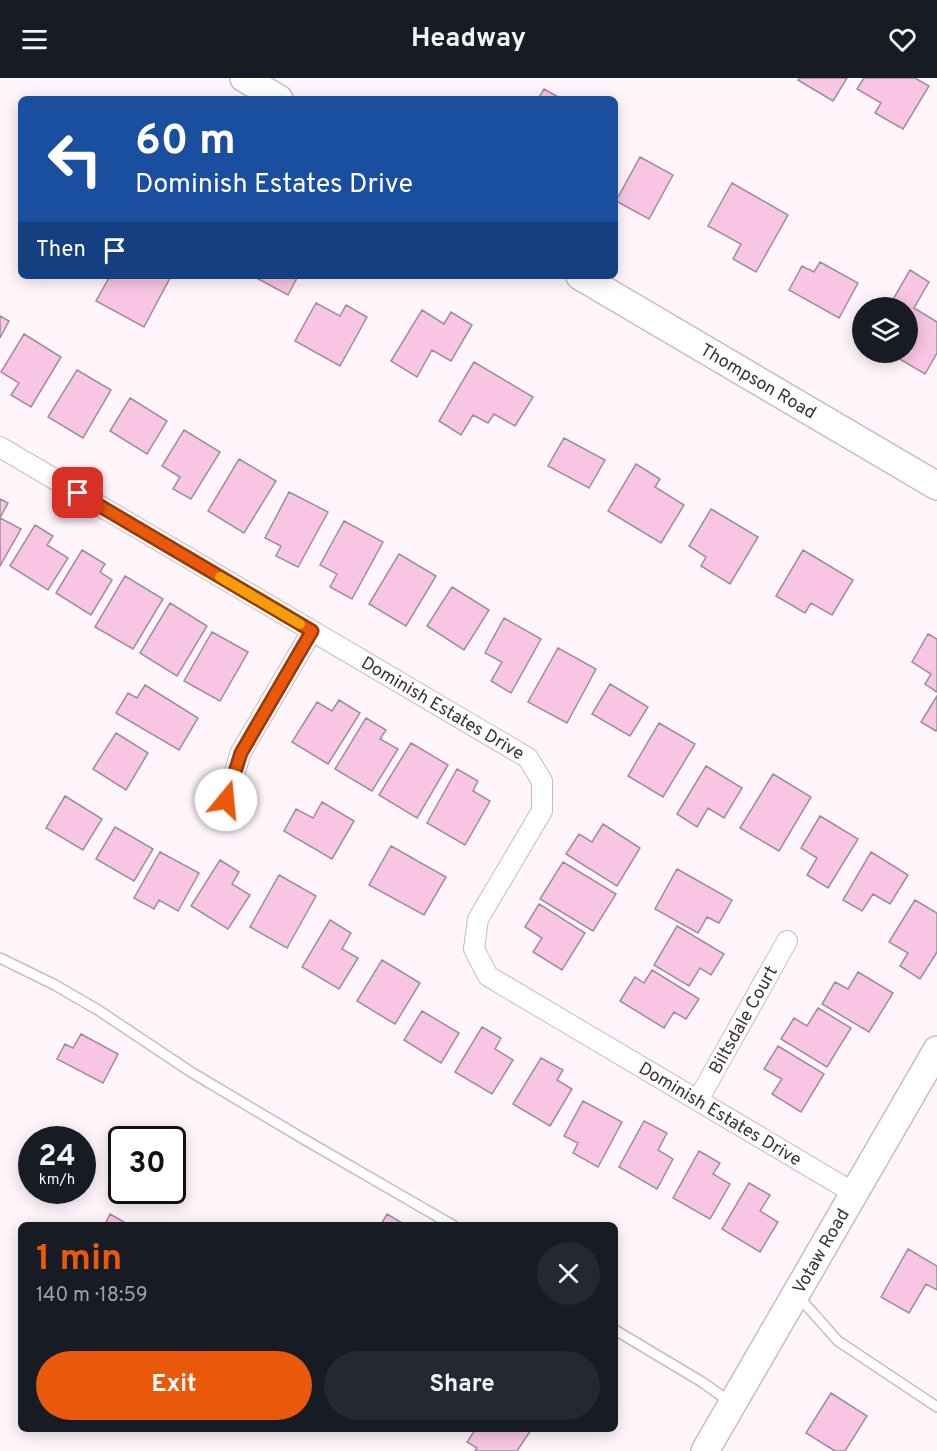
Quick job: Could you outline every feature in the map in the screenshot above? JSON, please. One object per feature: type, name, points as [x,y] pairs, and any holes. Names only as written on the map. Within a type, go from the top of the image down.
[{"type":"street","points":[[244,78],[274,96]]},
{"type":"street","name":"Thompson Road","points":[[585,279],[937,486]]},
{"type":"street","name":"Dominish Estates Drive","points":[[0,447],[528,758],[542,780],[542,811],[478,919],[474,949],[488,976],[854,1193]]},
{"type":"street","points":[[226,800],[241,753],[312,631]]},
{"type":"street","name":"Biltsdale Court","points":[[698,1100],[787,941]]},
{"type":"street","name":"Votaw Road","points":[[705,1451],[937,1050]]},
{"type":"lane","points":[[0,958],[55,985],[98,1010],[207,1082],[447,1222]]},
{"type":"lane","points":[[796,1294],[838,1341],[937,1407]]},
{"type":"lane","points":[[618,1332],[733,1403]]},
{"type":"building","points":[[800,78],[847,78],[833,101],[798,80]]},
{"type":"building","points":[[864,78],[915,78],[929,86],[903,129],[875,113],[881,103],[857,89]]},
{"type":"building","points":[[544,89],[557,96],[540,96]]},
{"type":"building","points":[[640,157],[673,175],[649,219],[618,202],[618,197]]},
{"type":"building","points":[[732,183],[788,215],[756,272],[733,259],[741,244],[708,226]]},
{"type":"building","points":[[820,262],[858,283],[839,318],[789,290],[802,266],[814,272]]},
{"type":"building","points":[[910,270],[929,282],[918,301],[918,297],[894,297]]},
{"type":"building","points":[[108,279],[169,279],[144,327],[96,301]]},
{"type":"building","points":[[259,279],[296,279],[288,295]]},
{"type":"building","points":[[316,303],[340,316],[346,305],[367,317],[340,366],[295,341]]},
{"type":"building","points":[[422,310],[444,324],[451,312],[472,325],[451,361],[432,350],[417,377],[391,361]]},
{"type":"building","points":[[918,310],[937,322],[937,353],[925,374],[906,363],[918,363]]},
{"type":"building","points":[[0,316],[9,321],[0,338]]},
{"type":"building","points":[[24,334],[61,357],[31,407],[11,395],[19,383],[1,372]]},
{"type":"building","points":[[474,362],[533,397],[515,426],[494,414],[488,423],[473,415],[461,435],[439,421]]},
{"type":"building","points":[[77,370],[111,390],[83,438],[48,417]]},
{"type":"building","points":[[130,398],[167,421],[147,454],[110,431]]},
{"type":"building","points":[[184,430],[220,452],[191,499],[173,489],[180,477],[162,466]]},
{"type":"building","points":[[564,438],[605,460],[589,488],[548,466]]},
{"type":"building","points":[[239,459],[276,481],[244,533],[208,511]]},
{"type":"building","points":[[636,464],[660,479],[655,487],[684,505],[661,543],[608,511]]},
{"type":"building","points":[[289,492],[328,512],[298,567],[276,556],[281,546],[265,538]]},
{"type":"building","points":[[0,499],[8,503],[0,518]]},
{"type":"building","points":[[711,509],[758,537],[730,584],[701,566],[706,557],[689,546]]},
{"type":"building","points":[[0,518],[21,529],[0,566]]},
{"type":"building","points":[[344,521],[383,542],[352,599],[330,587],[337,574],[320,565]]},
{"type":"building","points":[[35,525],[53,536],[47,545],[68,558],[48,590],[10,566]]},
{"type":"building","points":[[82,550],[105,564],[100,572],[112,580],[91,615],[56,593]]},
{"type":"building","points":[[803,550],[853,580],[832,615],[811,603],[805,613],[776,596]]},
{"type":"building","points":[[399,554],[436,576],[406,626],[369,604]]},
{"type":"building","points":[[125,576],[163,599],[133,649],[95,627]]},
{"type":"building","points":[[452,587],[489,610],[464,650],[427,626]]},
{"type":"building","points":[[170,603],[207,626],[177,676],[140,653]]},
{"type":"building","points":[[504,618],[541,639],[511,693],[491,681],[502,662],[485,653]]},
{"type":"building","points":[[212,632],[248,652],[220,701],[184,681]]},
{"type":"building","points":[[928,634],[937,639],[937,692],[925,684],[931,674],[912,662]]},
{"type":"building","points":[[558,648],[596,669],[567,723],[528,702]]},
{"type":"building","points":[[610,684],[648,707],[630,736],[592,714]]},
{"type":"building","points":[[145,685],[198,718],[179,750],[116,713],[128,693],[137,698]]},
{"type":"building","points":[[937,696],[937,730],[936,731],[921,722]]},
{"type":"building","points":[[339,700],[360,713],[328,764],[292,742],[317,702],[332,711]]},
{"type":"building","points":[[366,718],[386,730],[380,739],[398,749],[372,791],[335,769]]},
{"type":"building","points":[[659,723],[695,744],[663,797],[628,776]]},
{"type":"building","points":[[116,733],[148,753],[126,790],[93,769]]},
{"type":"building","points":[[411,743],[448,765],[417,818],[379,795]]},
{"type":"building","points":[[706,766],[742,788],[724,818],[708,808],[697,827],[677,814]]},
{"type":"building","points":[[457,769],[478,781],[473,791],[490,801],[465,845],[427,823]]},
{"type":"building","points":[[773,774],[811,797],[779,851],[740,828]]},
{"type":"building","points":[[65,796],[102,819],[83,850],[46,828]]},
{"type":"building","points":[[322,802],[354,821],[332,859],[284,831],[296,809],[313,818]]},
{"type":"building","points":[[820,816],[858,839],[828,888],[807,875],[817,858],[801,848]]},
{"type":"building","points":[[603,824],[640,848],[617,886],[566,854],[579,834],[592,842]]},
{"type":"building","points":[[115,827],[153,849],[134,881],[96,859]]},
{"type":"building","points":[[391,846],[446,877],[424,915],[369,885]]},
{"type":"building","points":[[160,852],[199,873],[178,911],[159,900],[154,909],[134,898]]},
{"type":"building","points":[[871,852],[908,875],[890,904],[873,894],[862,911],[843,900]]},
{"type":"building","points":[[220,860],[239,872],[232,884],[250,895],[228,929],[191,906]]},
{"type":"building","points":[[563,862],[616,894],[593,931],[540,899]]},
{"type":"building","points":[[677,869],[732,900],[719,923],[707,917],[698,933],[655,909]]},
{"type":"building","points":[[279,875],[316,896],[287,948],[250,927]]},
{"type":"building","points":[[915,900],[937,913],[937,952],[920,979],[900,966],[908,953],[889,942]]},
{"type":"building","points":[[539,904],[585,933],[562,970],[533,952],[542,938],[525,927]]},
{"type":"building","points":[[330,920],[351,933],[342,949],[358,958],[339,989],[302,967]]},
{"type":"building","points":[[677,926],[724,954],[711,975],[700,968],[689,986],[654,965]]},
{"type":"building","points":[[382,960],[420,983],[395,1024],[357,1001]]},
{"type":"building","points":[[652,970],[699,999],[686,1019],[674,1012],[664,1028],[620,1001],[635,977],[644,983]]},
{"type":"building","points":[[858,972],[893,993],[869,1032],[822,1004],[835,982],[848,989]]},
{"type":"building","points":[[818,1008],[851,1028],[827,1067],[781,1039],[794,1018],[807,1026]]},
{"type":"building","points":[[422,1011],[459,1033],[441,1063],[404,1040]]},
{"type":"building","points":[[482,1027],[501,1038],[495,1049],[513,1060],[492,1094],[455,1072]]},
{"type":"building","points":[[81,1034],[118,1054],[103,1083],[57,1059],[65,1044],[73,1048]]},
{"type":"building","points":[[778,1046],[824,1074],[801,1112],[772,1094],[782,1079],[764,1069]]},
{"type":"building","points":[[541,1058],[563,1070],[557,1080],[572,1089],[550,1126],[513,1104]]},
{"type":"building","points":[[583,1101],[622,1122],[598,1167],[573,1153],[578,1143],[564,1136]]},
{"type":"building","points":[[644,1121],[667,1133],[658,1150],[673,1159],[657,1189],[619,1167]]},
{"type":"building","points":[[699,1151],[720,1163],[713,1174],[730,1184],[710,1219],[673,1198]]},
{"type":"building","points":[[749,1183],[770,1195],[760,1211],[778,1222],[760,1252],[722,1229]]},
{"type":"building","points":[[110,1214],[124,1222],[106,1222]]},
{"type":"building","points":[[387,1214],[400,1222],[382,1222]]},
{"type":"building","points":[[908,1249],[937,1266],[937,1290],[926,1284],[909,1313],[881,1297]]},
{"type":"building","points":[[831,1393],[867,1416],[845,1451],[835,1451],[806,1433]]},
{"type":"building","points":[[474,1432],[530,1432],[517,1451],[475,1451],[477,1448],[467,1442]]},
{"type":"slow traffic","points":[[220,577],[300,624]]},
{"type":"route","points":[[78,493],[312,631],[241,753],[226,800]]}]
